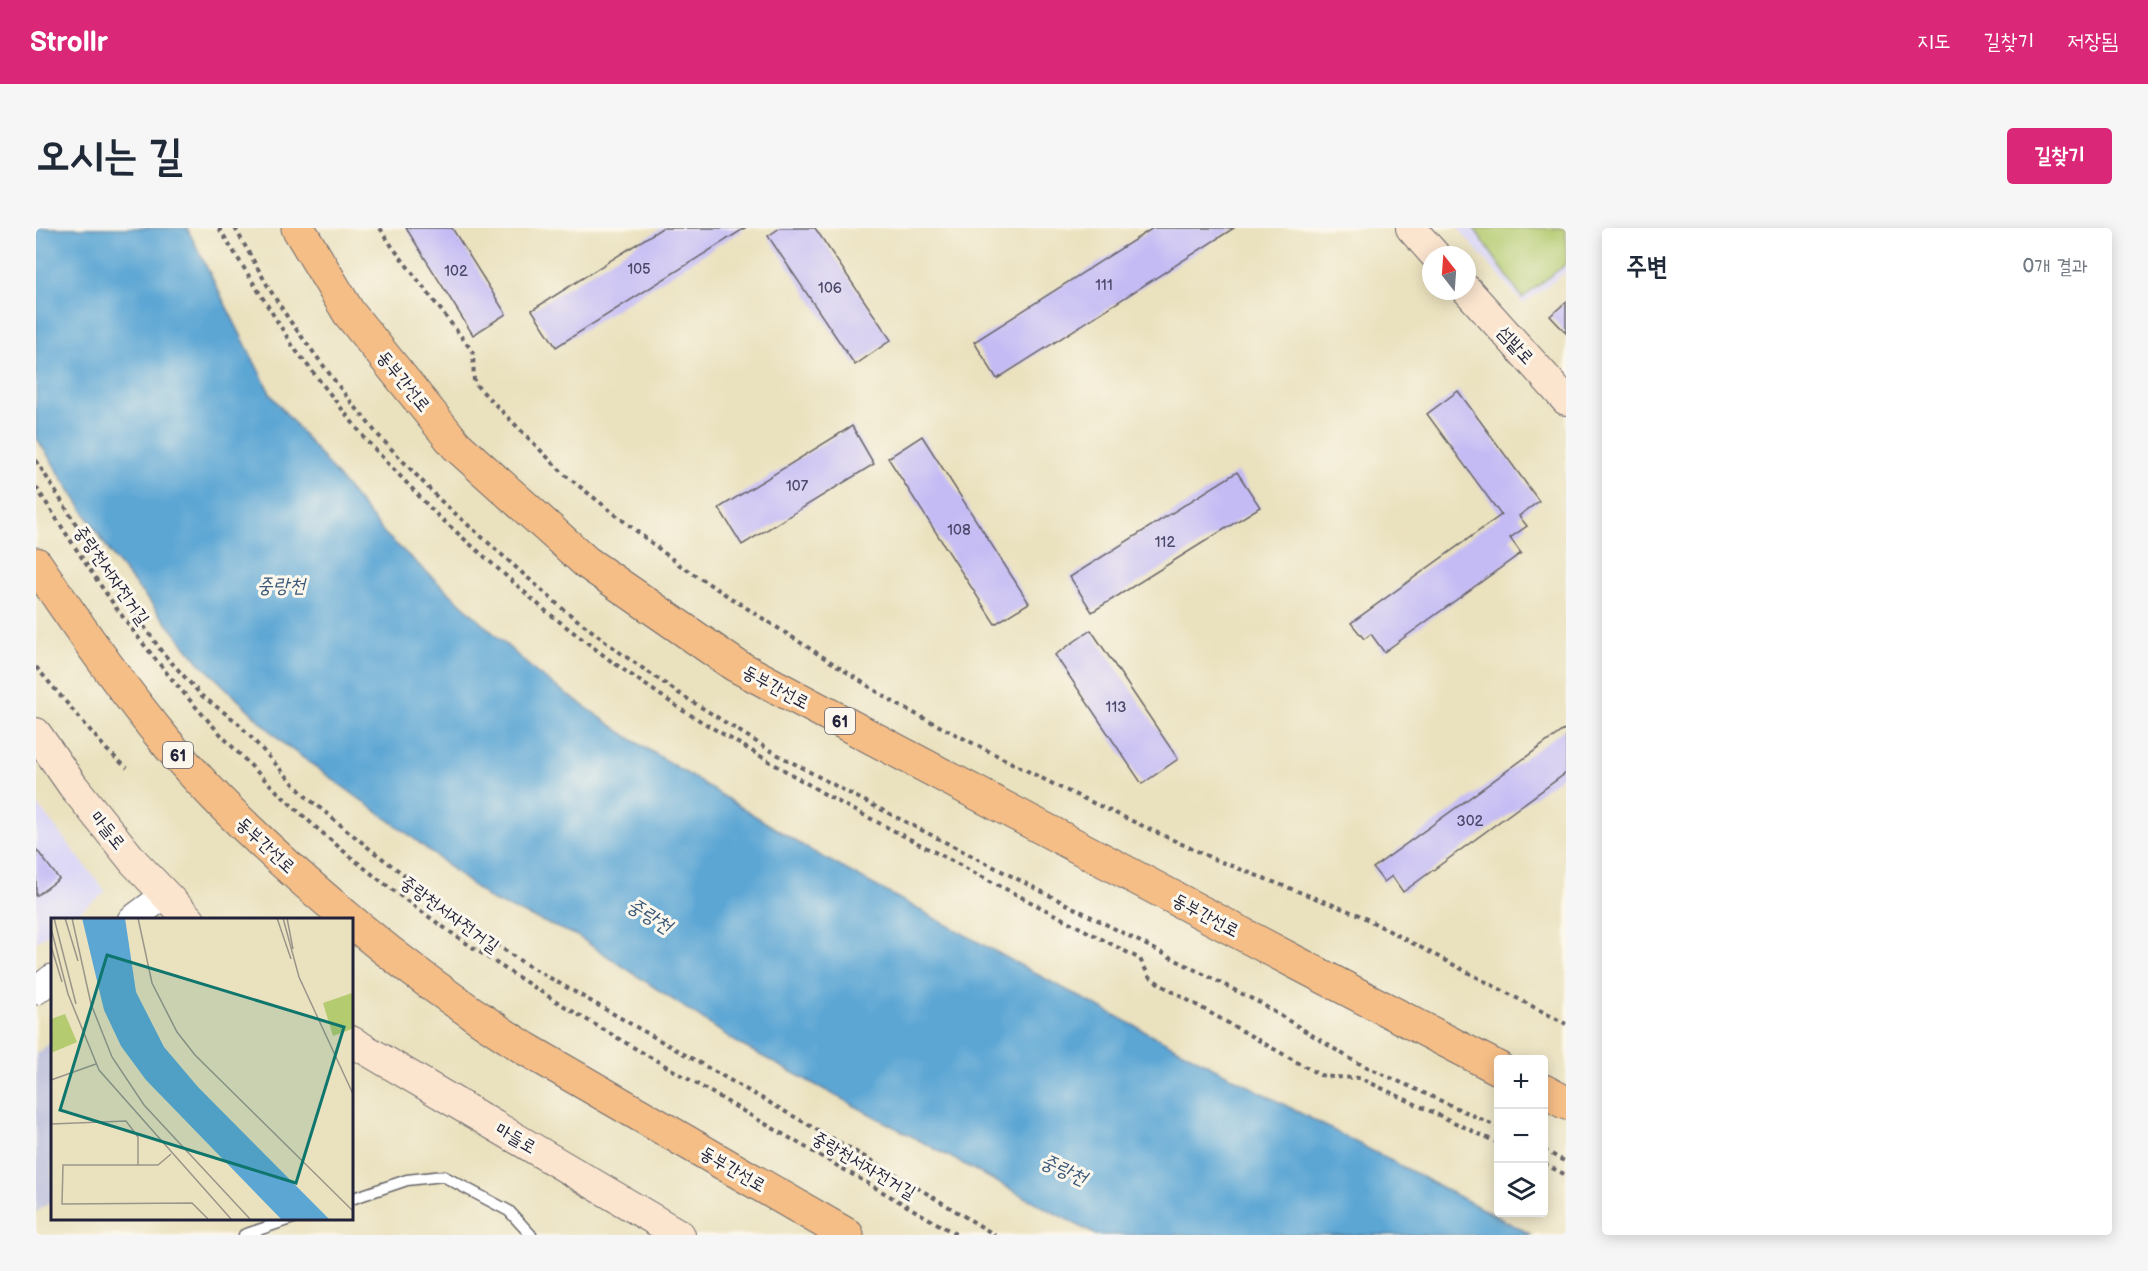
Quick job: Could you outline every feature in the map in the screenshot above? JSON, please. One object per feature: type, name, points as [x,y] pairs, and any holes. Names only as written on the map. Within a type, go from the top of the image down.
[{"type":"highway","name":"동부간선로","points":[[298,228],[349,313],[456,445],[586,562],[735,665],[1494,1066]]},
{"type":"highway","name":"동부간선로","points":[[36,564],[95,650],[167,743],[247,828],[348,918]]},
{"type":"highway","name":"동부간선로","points":[[352,922],[428,983],[506,1037],[847,1235]]},
{"type":"highway","points":[[1548,1093],[1566,1103]]},
{"type":"main road","points":[[1411,228],[1427,246]]},
{"type":"main road","name":"섬밭로","points":[[1476,300],[1566,400]]},
{"type":"main road","name":"마들로","points":[[36,732],[73,786],[134,862],[188,918]]},
{"type":"main road","name":"마들로","points":[[352,1042],[680,1235]]},
{"type":"street","points":[[134,918],[166,894]]},
{"type":"street","points":[[36,991],[51,979]]},
{"type":"lane","points":[[352,1199],[407,1180],[443,1176],[509,1212],[531,1235]]},
{"type":"lane","points":[[244,1235],[287,1220]]},
{"type":"path","points":[[219,228],[294,348],[341,409],[388,464],[436,514],[496,568],[611,661],[682,710],[833,799],[1129,952],[1140,959],[1149,976],[1161,985],[1320,1075],[1360,1078],[1494,1141]]},
{"type":"path","points":[[380,228],[473,352],[474,382],[566,475],[681,566],[898,705],[1061,788],[1215,859],[1359,915],[1566,1024]]},
{"type":"path","points":[[36,460],[105,571],[162,652],[202,696],[242,728],[304,795],[370,849],[522,962],[895,1174],[995,1235]]},
{"type":"path","name":"중랑천서자전거길","points":[[36,487],[94,577],[139,638],[178,685],[228,741],[285,799],[383,882],[464,943],[566,1008],[957,1235]]},
{"type":"path","points":[[36,667],[107,750],[127,768]]},
{"type":"path","points":[[1548,1152],[1566,1162]]},
{"type":"path","points":[[1548,1166],[1566,1175]]},
{"type":"shaded area","points":[[1458,228],[1566,228],[1566,272],[1523,304],[1476,249],[1476,246],[1473,246]]},
{"type":"shaded area","points":[[36,803],[106,892],[70,918],[51,918],[51,932],[36,942]]},
{"type":"shaded area","points":[[51,1043],[51,1202],[36,1212],[36,1054]]},
{"type":"green space","points":[[1474,228],[1566,228],[1566,264],[1522,298]]},
{"type":"water","name":"중랑천","points":[[36,228],[187,228],[271,395],[385,534],[538,674],[636,742],[810,850],[1042,977],[1532,1235],[1096,1235],[741,1045],[577,936],[491,900],[408,834],[284,744],[199,662],[115,560],[36,437]]},
{"type":"building","points":[[406,228],[452,228],[506,314],[473,335]]},
{"type":"building","points":[[662,228],[745,228],[556,347],[532,310]]},
{"type":"building","points":[[780,228],[815,228],[891,340],[855,365],[768,236]]},
{"type":"building","points":[[1153,228],[1234,228],[997,379],[974,342]]},
{"type":"building","points":[[1566,302],[1566,333],[1550,316]]},
{"type":"building","points":[[1458,391],[1539,501],[1519,516],[1527,526],[1510,538],[1521,553],[1384,652],[1371,634],[1364,639],[1351,623],[1501,515],[1427,414]]},
{"type":"building","points":[[852,426],[874,464],[742,545],[719,508]]},
{"type":"building","points":[[922,436],[1029,603],[995,624],[888,458]]},
{"type":"building","points":[[1237,472],[1260,507],[1092,612],[1070,577]]},
{"type":"building","points":[[1091,630],[1178,759],[1142,784],[1055,655]]},
{"type":"building","points":[[1566,728],[1566,773],[1403,892],[1392,876],[1384,882],[1373,868]]},
{"type":"building","points":[[36,849],[59,879],[36,896]]}]
